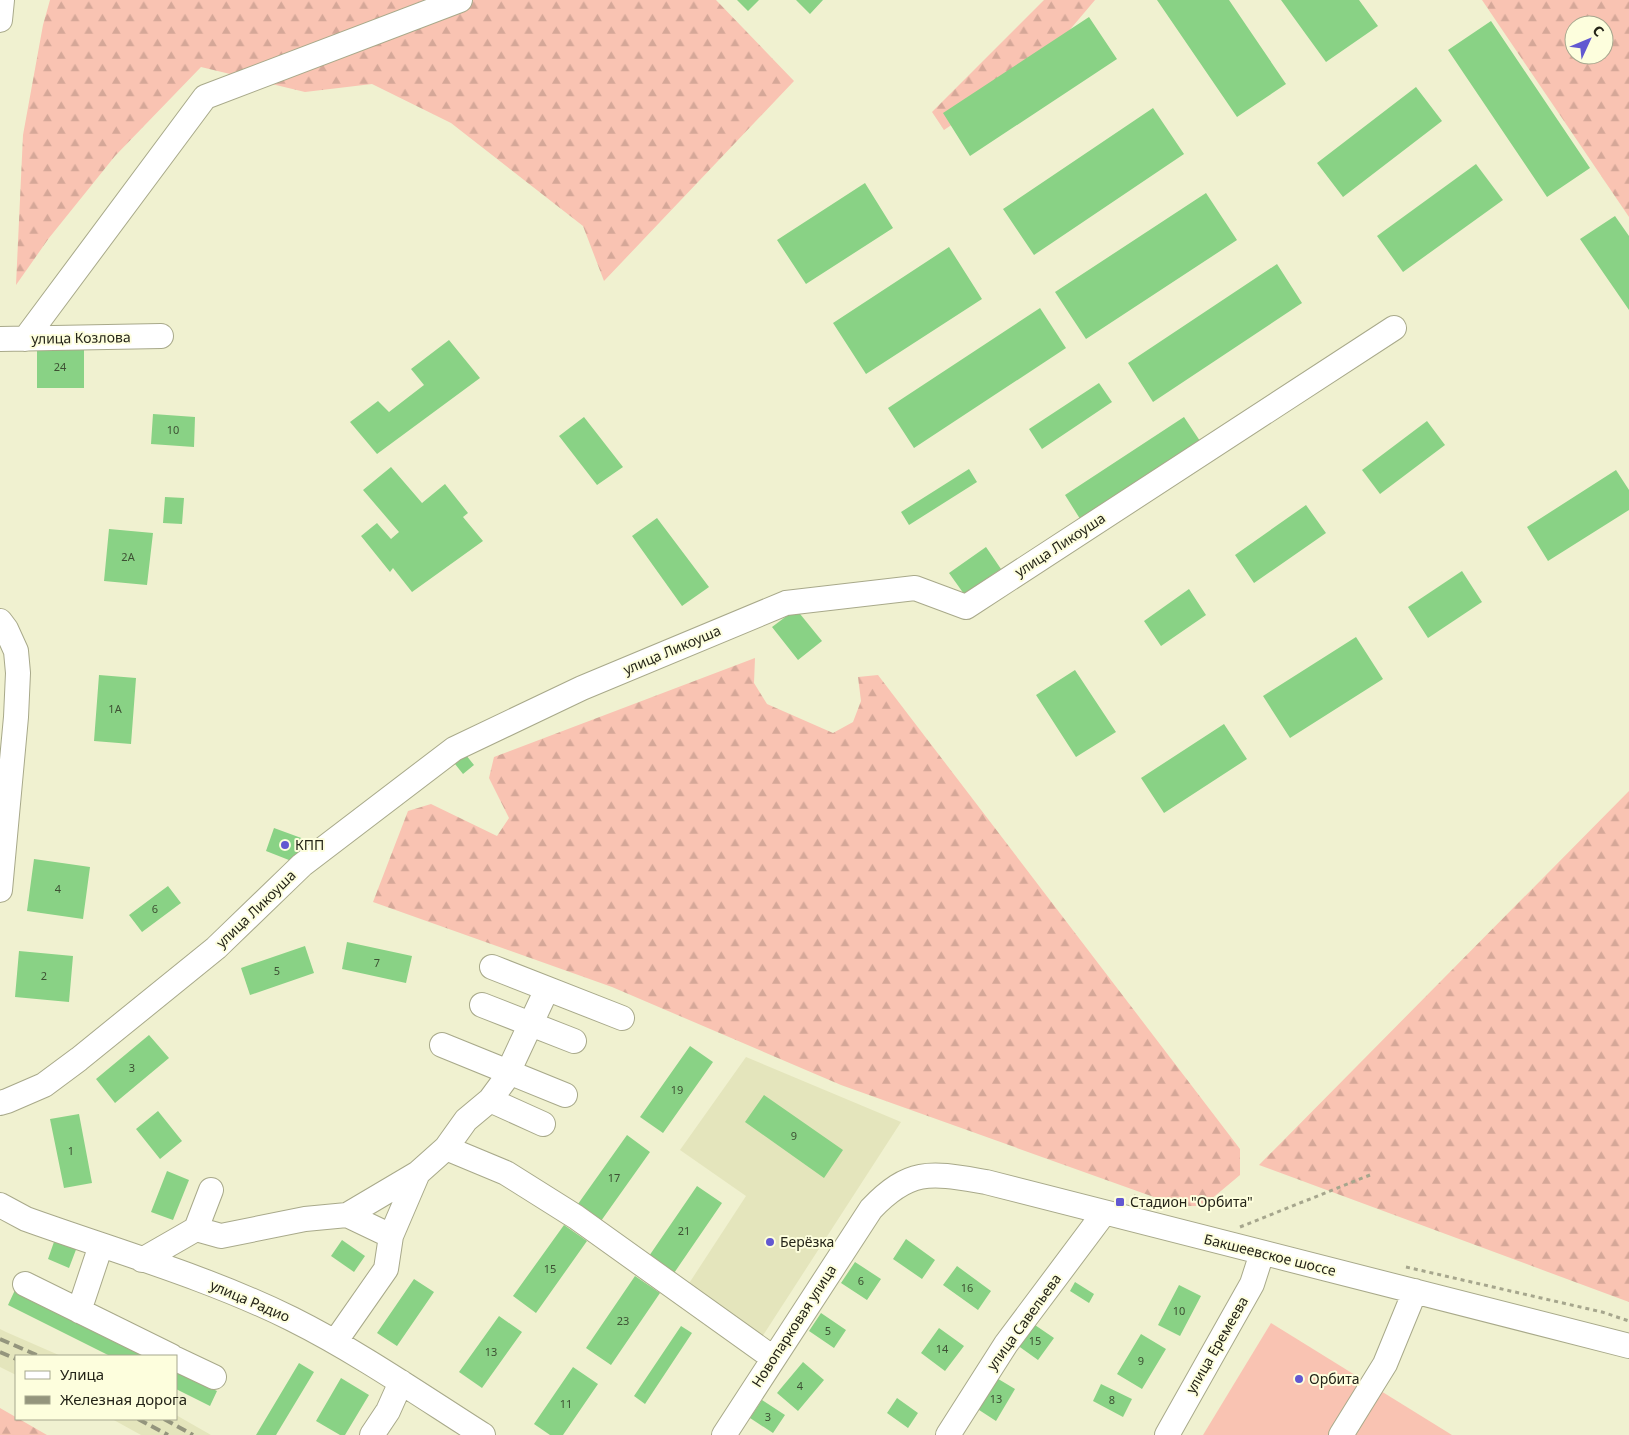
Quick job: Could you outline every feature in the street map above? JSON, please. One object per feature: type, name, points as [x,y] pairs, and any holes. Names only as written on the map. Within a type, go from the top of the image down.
[{"type":"street","points":[[0,20],[2,0]]},
{"type":"street","points":[[25,338],[205,97],[460,0]]},
{"type":"street","name":"улица Ликоуша","points":[[0,1102],[7,1101],[44,1085],[79,1059],[216,948],[302,865],[454,749],[582,688],[786,603],[915,588],[966,607],[1394,328]]},
{"type":"street","name":"улица Козлова","points":[[0,339],[161,336]]},
{"type":"street","points":[[0,621],[6,629],[16,652],[18,673],[16,717],[0,890]]},
{"type":"street","points":[[492,967],[622,1018]]},
{"type":"street","points":[[196,1230],[221,1236],[305,1219],[347,1215],[418,1172],[446,1148],[466,1120],[496,1094],[547,989]]},
{"type":"street","points":[[482,1005],[574,1041]]},
{"type":"street","points":[[442,1045],[565,1095]]},
{"type":"street","points":[[490,1100],[543,1124]]},
{"type":"street","points":[[446,1148],[506,1173],[576,1217],[773,1358]]},
{"type":"street","points":[[335,1342],[386,1269],[391,1236],[418,1172]]},
{"type":"street","name":"Бакшеевское шоссе","points":[[910,1178],[929,1175],[951,1176],[986,1182],[1629,1346]]},
{"type":"street","name":"Новопарковая улица","points":[[724,1435],[871,1209],[886,1194],[910,1178]]},
{"type":"street","points":[[142,1260],[196,1230],[211,1190]]},
{"type":"street","name":"улица Радио","points":[[0,1205],[26,1219],[212,1284],[291,1318],[401,1382],[483,1435]]},
{"type":"street","name":"улица Савельева","points":[[948,1435],[1006,1344],[1104,1212]]},
{"type":"street","points":[[347,1215],[391,1236]]},
{"type":"street","points":[[79,1311],[101,1245]]},
{"type":"street","name":"улица Еремеева","points":[[1167,1435],[1252,1284],[1262,1252]]},
{"type":"street","points":[[25,1284],[169,1355]]},
{"type":"street","points":[[1341,1435],[1385,1364],[1415,1292]]},
{"type":"street","points":[[178,1360],[214,1378]]},
{"type":"street","points":[[372,1435],[388,1411],[401,1382]]},
{"type":"path","points":[[1247,1230],[1237,1228],[1370,1174]]},
{"type":"path","points":[[1134,1196],[1162,1205]]},
{"type":"path","points":[[1400,1266],[1602,1312],[1629,1321]]},
{"type":"shaded area","name":"Берёзка","points":[[746,1057],[901,1122],[760,1340],[686,1288],[746,1196],[680,1150]]},
{"type":"shaded area","points":[[0,1329],[59,1355],[15,1355],[15,1374],[0,1367]]},
{"type":"shaded area","points":[[178,1416],[211,1435],[141,1435],[114,1420],[178,1420]]},
{"type":"green space","points":[[50,0],[716,0],[794,81],[604,281],[583,226],[451,123],[372,84],[305,92],[201,67],[115,156],[49,238],[16,285],[23,135],[43,25]]},
{"type":"green space","points":[[1044,0],[1095,0],[1040,65],[944,130],[932,112]]},
{"type":"green space","points":[[1482,0],[1629,0],[1629,217]]},
{"type":"green space","points":[[755,658],[754,683],[767,704],[833,733],[853,722],[861,701],[858,677],[878,675],[1240,1149],[1240,1175],[1203,1206],[1179,1206],[841,1085],[612,987],[373,902],[408,811],[431,804],[497,836],[509,818],[489,778],[494,757]]},
{"type":"green space","points":[[1629,791],[1629,1302],[1259,1165]]},
{"type":"green space","name":"Орбита","points":[[1271,1323],[1452,1435],[1203,1435]]},
{"type":"green space","points":[[0,1408],[15,1417],[15,1420],[21,1420],[47,1435],[0,1435]]},
{"type":"building","points":[[737,0],[759,0],[748,11]]},
{"type":"building","points":[[796,0],[823,0],[810,14]]},
{"type":"building","points":[[1157,0],[1229,0],[1286,84],[1237,117]]},
{"type":"building","points":[[1281,0],[1359,0],[1378,26],[1326,62]]},
{"type":"building","points":[[1089,17],[1117,59],[970,156],[943,113]]},
{"type":"building","points":[[1491,21],[1590,168],[1547,197],[1448,50]]},
{"type":"building","points":[[1416,87],[1442,121],[1343,197],[1317,163]]},
{"type":"building","points":[[1153,108],[1184,154],[1034,255],[1003,209]]},
{"type":"building","points":[[1476,164],[1503,200],[1403,272],[1377,236]]},
{"type":"building","points":[[865,183],[893,228],[806,284],[777,240]]},
{"type":"building","points":[[1206,193],[1237,240],[1086,339],[1055,292]]},
{"type":"building","points":[[1615,216],[1629,236],[1629,310],[1580,239]]},
{"type":"building","points":[[949,247],[982,299],[866,374],[833,323]]},
{"type":"building","points":[[1277,264],[1302,303],[1153,402],[1128,363]]},
{"type":"building","points":[[1040,308],[1066,348],[914,448],[888,408]]},
{"type":"building","points":[[449,340],[480,378],[377,454],[350,422],[378,401],[389,412],[424,385],[411,369]]},
{"type":"building","points":[[37,346],[84,346],[84,388],[37,388]]},
{"type":"building","points":[[1099,383],[1112,402],[1042,449],[1029,429]]},
{"type":"building","points":[[153,414],[195,417],[194,447],[151,444]]},
{"type":"building","points":[[584,417],[623,467],[597,485],[559,436]]},
{"type":"building","points":[[1184,417],[1202,444],[1082,522],[1065,495]]},
{"type":"building","points":[[1427,421],[1445,445],[1380,494],[1362,470]]},
{"type":"building","points":[[391,467],[422,503],[445,484],[468,513],[463,517],[483,541],[412,592],[393,568],[390,572],[361,536],[377,523],[391,539],[399,532],[363,490]]},
{"type":"building","points":[[969,469],[977,482],[909,525],[901,512]]},
{"type":"building","points":[[1616,470],[1629,490],[1629,510],[1548,561],[1527,527]]},
{"type":"building","points":[[165,497],[184,498],[182,524],[163,523]]},
{"type":"building","points":[[1306,505],[1326,533],[1254,583],[1235,555]]},
{"type":"building","points":[[657,518],[709,587],[682,606],[632,536]]},
{"type":"building","points":[[109,529],[153,533],[147,585],[104,581]]},
{"type":"building","points":[[986,547],[1001,569],[964,594],[949,573]]},
{"type":"building","points":[[1462,571],[1482,602],[1428,638],[1408,607]]},
{"type":"building","points":[[1189,589],[1206,615],[1161,646],[1144,621]]},
{"type":"building","points":[[796,609],[822,641],[798,660],[772,627]]},
{"type":"building","points":[[1356,637],[1383,679],[1290,738],[1263,696]]},
{"type":"building","points":[[1075,670],[1116,732],[1076,757],[1036,695]]},
{"type":"building","points":[[99,675],[136,678],[131,744],[94,741]]},
{"type":"building","points":[[1224,724],[1247,759],[1164,813],[1141,778]]},
{"type":"building","points":[[466,755],[474,765],[463,774],[455,764]]},
{"type":"building","name":"КПП","points":[[274,828],[304,839],[294,862],[266,851]]},
{"type":"building","points":[[34,859],[90,867],[83,919],[27,911]]},
{"type":"building","points":[[168,886],[181,903],[142,932],[129,915]]},
{"type":"building","points":[[347,942],[412,956],[406,983],[342,969]]},
{"type":"building","points":[[305,946],[314,973],[250,995],[241,968]]},
{"type":"building","points":[[19,951],[73,956],[69,1002],[15,997]]},
{"type":"building","points":[[149,1035],[169,1058],[115,1103],[96,1079]]},
{"type":"building","points":[[690,1046],[713,1062],[663,1133],[640,1117]]},
{"type":"building","points":[[764,1095],[843,1150],[824,1178],[745,1122]]},
{"type":"building","points":[[158,1111],[182,1141],[160,1159],[136,1129]]},
{"type":"building","points":[[79,1114],[92,1183],[64,1188],[50,1119]]},
{"type":"building","points":[[627,1135],[650,1152],[601,1221],[578,1204]]},
{"type":"building","points":[[167,1171],[189,1180],[173,1220],[151,1212]]},
{"type":"building","points":[[697,1186],[722,1203],[672,1276],[647,1259]]},
{"type":"building","points":[[564,1225],[587,1241],[536,1313],[513,1296]]},
{"type":"building","points":[[55,1239],[77,1247],[69,1268],[48,1259]]},
{"type":"building","points":[[906,1239],[935,1260],[922,1279],[893,1259]]},
{"type":"building","points":[[342,1240],[365,1256],[354,1272],[331,1256]]},
{"type":"building","points":[[855,1262],[881,1279],[867,1300],[841,1283]]},
{"type":"building","points":[[957,1266],[991,1291],[978,1310],[943,1285]]},
{"type":"building","points":[[635,1276],[660,1293],[611,1365],[586,1348]]},
{"type":"building","points":[[414,1279],[434,1292],[397,1346],[377,1333]]},
{"type":"building","points":[[1075,1282],[1094,1294],[1089,1303],[1070,1291]]},
{"type":"building","points":[[1179,1285],[1201,1296],[1180,1336],[1158,1325]]},
{"type":"building","points":[[15,1290],[145,1355],[108,1355],[8,1305]]},
{"type":"building","points":[[821,1313],[846,1330],[834,1348],[809,1331]]},
{"type":"building","points":[[499,1316],[522,1332],[482,1388],[459,1372]]},
{"type":"building","points":[[1032,1323],[1054,1338],[1038,1360],[1017,1345]]},
{"type":"building","points":[[681,1326],[692,1333],[645,1404],[634,1396]]},
{"type":"building","points":[[939,1328],[964,1346],[945,1371],[921,1353]]},
{"type":"building","points":[[1141,1334],[1166,1349],[1142,1389],[1117,1374]]},
{"type":"building","points":[[803,1362],[824,1380],[798,1411],[777,1393]]},
{"type":"building","points":[[299,1363],[314,1372],[276,1435],[256,1435]]},
{"type":"building","points":[[573,1367],[598,1384],[563,1435],[550,1435],[534,1424]]},
{"type":"building","points":[[178,1372],[217,1391],[210,1406],[178,1390]]},
{"type":"building","points":[[995,1377],[1015,1389],[996,1421],[976,1408]]},
{"type":"building","points":[[341,1378],[369,1395],[345,1435],[340,1435],[316,1421]]},
{"type":"building","points":[[1101,1384],[1132,1399],[1123,1417],[1093,1401]]},
{"type":"building","points":[[897,1398],[918,1413],[908,1428],[887,1413]]},
{"type":"building","points":[[762,1400],[785,1415],[773,1433],[750,1418]]},
{"type":"railway","points":[[0,1339],[37,1355]]},
{"type":"railway","points":[[0,1352],[15,1359]]},
{"type":"railway","points":[[140,1420],[168,1435]]},
{"type":"railway","points":[[166,1420],[193,1435]]},
{"type":"place","name":"КПП","points":[[285,845]]},
{"type":"place","name":"Стадион \"Орбита\"","points":[[1120,1202]]},
{"type":"place","name":"Берёзка","points":[[770,1242]]},
{"type":"place","name":"Орбита","points":[[1299,1379]]}]
